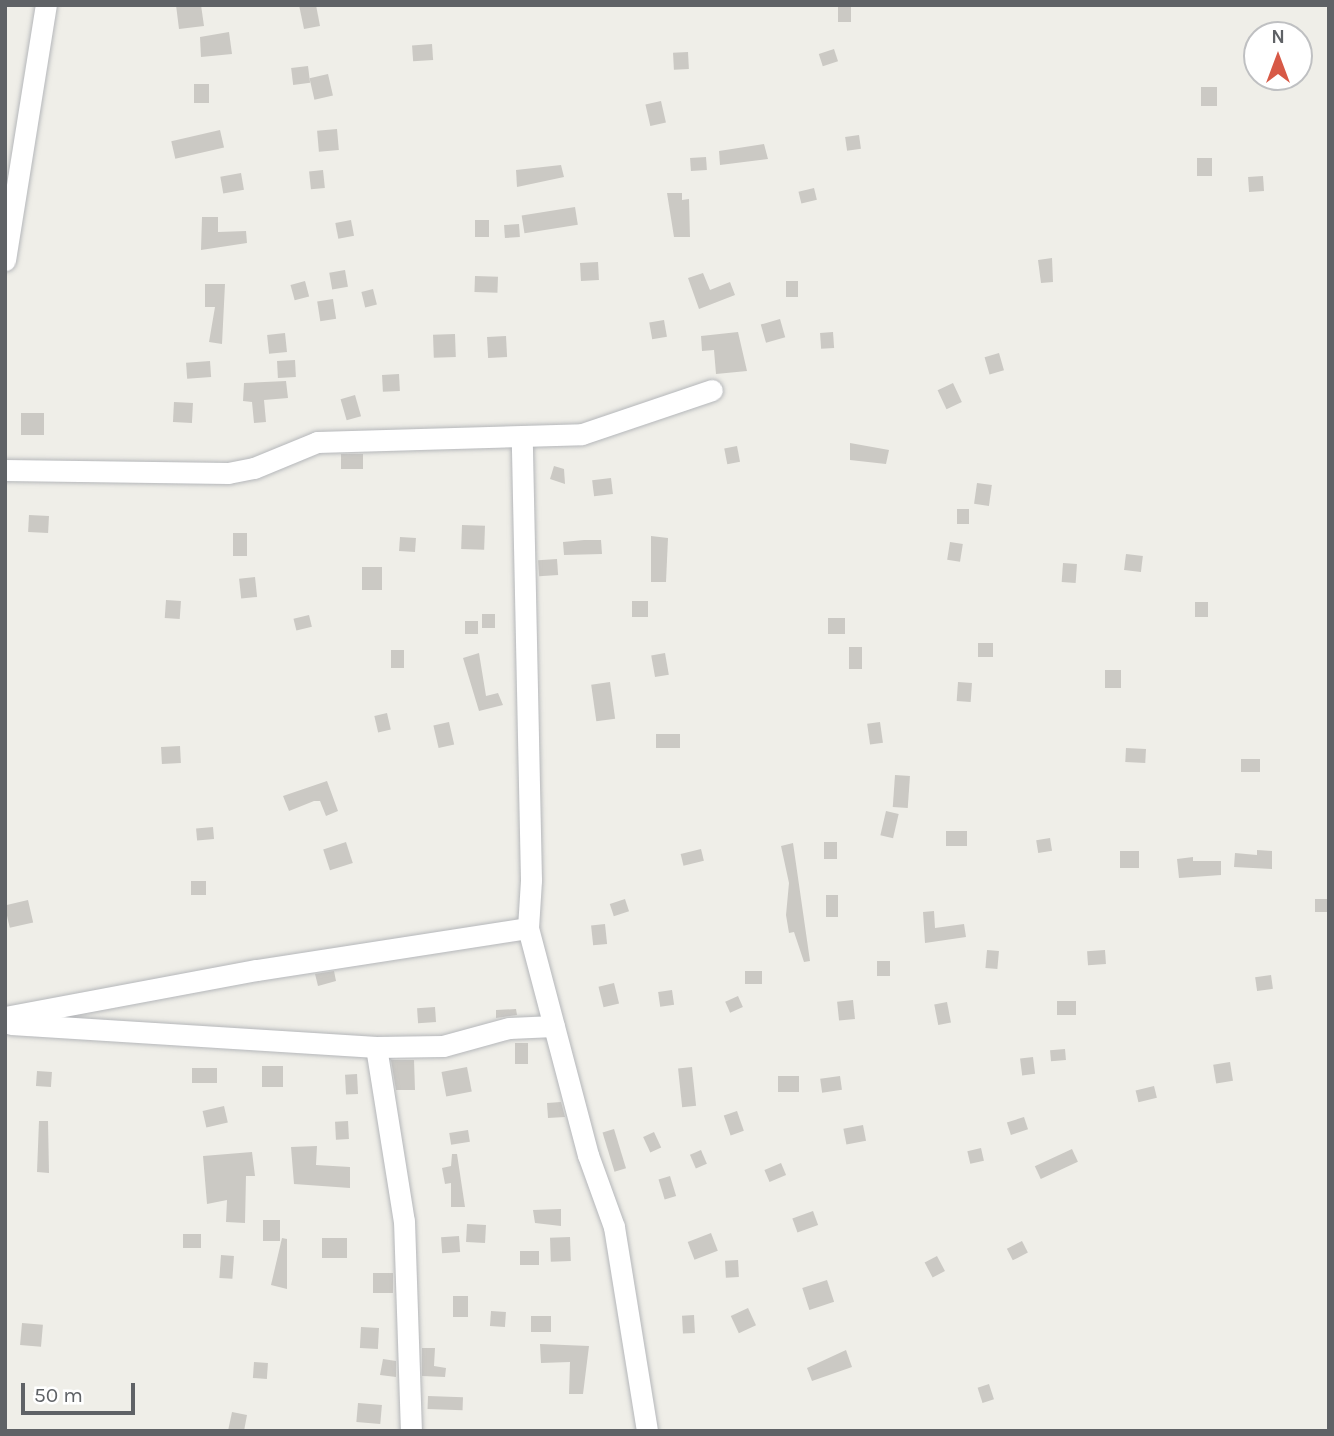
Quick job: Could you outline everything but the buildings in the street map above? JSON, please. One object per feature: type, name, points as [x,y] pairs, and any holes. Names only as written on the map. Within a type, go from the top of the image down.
[{"type":"street","points":[[5,260],[46,5]]},
{"type":"street","points":[[5,470],[228,473],[254,467],[317,442],[522,438],[582,434],[712,390]]},
{"type":"street","points":[[522,438],[531,880],[527,928],[588,1155],[614,1227],[647,1431]]},
{"type":"street","points":[[5,1017],[257,970],[527,928]]},
{"type":"street","points":[[5,1023],[376,1047],[443,1046],[509,1028],[554,1026]]},
{"type":"street","points":[[376,1047],[404,1221],[411,1431]]}]
